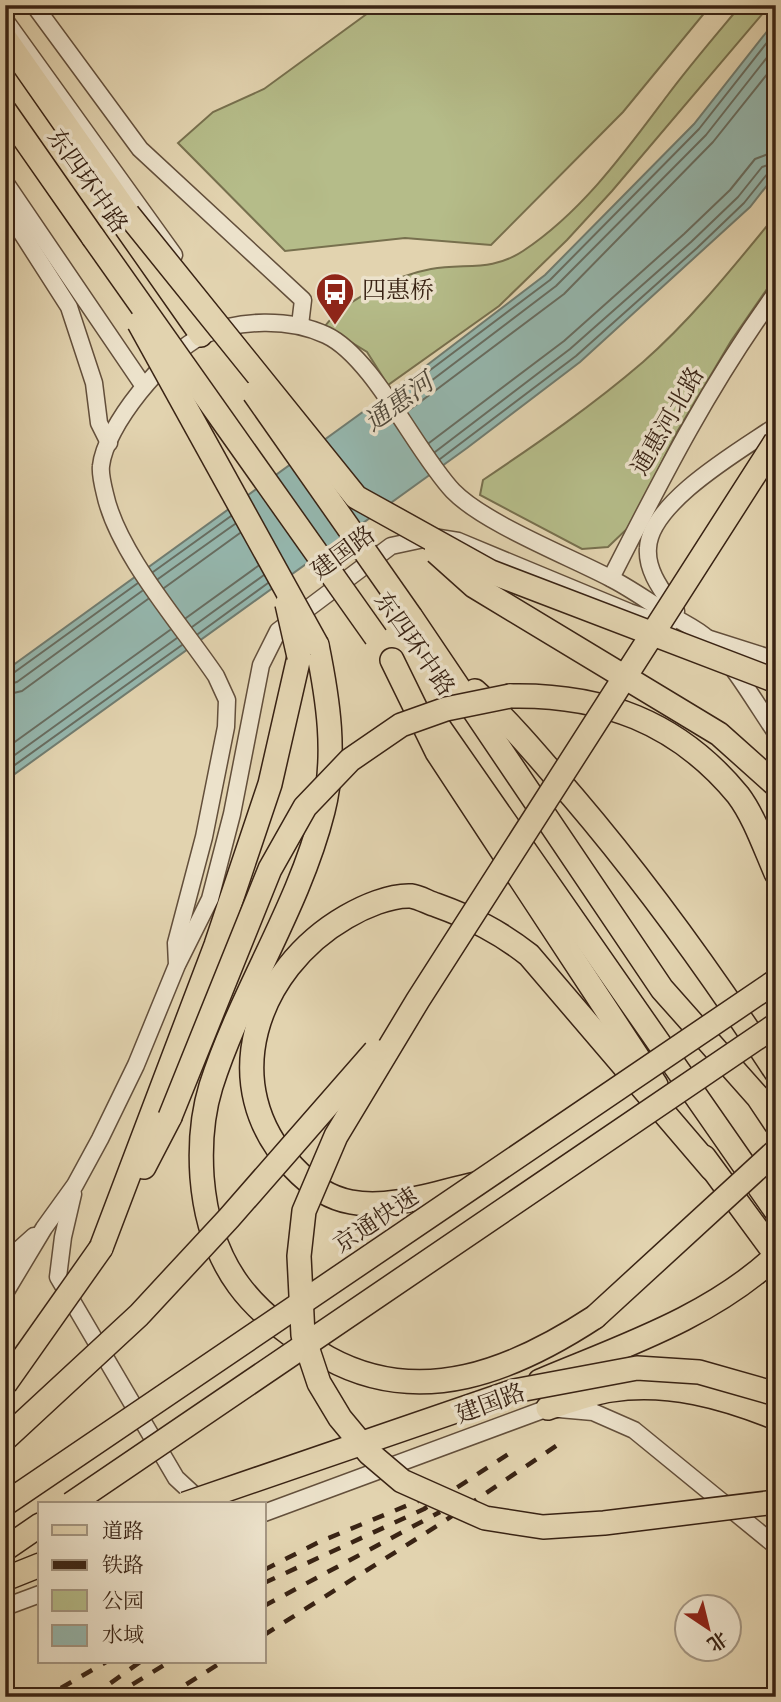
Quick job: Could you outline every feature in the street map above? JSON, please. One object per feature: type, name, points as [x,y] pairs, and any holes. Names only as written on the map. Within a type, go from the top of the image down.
[{"type":"highway","name":"东四环中路","points":[[5,38],[444,662],[662,989],[758,1097],[776,1124]]},
{"type":"highway","name":"东四环中路","points":[[5,111],[776,1210]]},
{"type":"highway","points":[[128,214],[356,497],[491,572],[776,681]]},
{"type":"highway","points":[[93,237],[203,443],[280,574],[327,694],[331,735],[324,809],[297,887],[257,974],[245,1025],[254,1096],[262,1125],[281,1154],[324,1193],[351,1202],[385,1203],[483,1182]]},
{"type":"highway","points":[[776,441],[418,1000],[336,1136],[304,1211],[299,1256],[303,1335],[319,1382],[340,1418],[369,1453],[402,1481],[485,1517],[543,1527],[604,1523],[776,1502]]},
{"type":"highway","points":[[407,525],[474,586],[719,734],[776,785]]},
{"type":"highway","points":[[101,1248],[216,945],[270,784],[308,651]]},
{"type":"highway","points":[[191,1502],[514,1391],[682,1322],[746,1283],[776,1255],[712,1169],[437,752],[392,660]]},
{"type":"highway","points":[[444,662],[506,719],[617,848],[701,957],[776,1072]]},
{"type":"highway","points":[[5,1384],[101,1248],[170,1117],[271,869],[305,807],[349,760],[401,725],[446,709],[510,696],[578,698],[628,712],[673,737],[707,765],[739,797],[776,873]]},
{"type":"highway","points":[[712,1169],[529,955],[488,925],[411,896],[365,905],[324,929],[292,961],[269,996],[245,1025],[210,1088],[200,1147],[209,1226],[219,1256],[258,1309],[296,1340],[342,1366],[387,1378],[433,1383],[493,1371],[550,1347],[596,1317],[776,1151]]},
{"type":"highway","name":"京通快速","points":[[5,1504],[776,981]]},
{"type":"highway","points":[[5,1439],[148,1305],[229,1219],[418,1000]]},
{"type":"highway","points":[[74,1502],[776,1025]]},
{"type":"highway","points":[[514,1391],[637,1368],[699,1371],[776,1394]]},
{"type":"highway","points":[[548,1408],[610,1390],[671,1388],[738,1403],[776,1418]]},
{"type":"highway","points":[[5,1549],[38,1526]]},
{"type":"highway","points":[[5,1579],[38,1566]]},
{"type":"main road","name":"东四环中路","points":[[5,55],[201,336]]},
{"type":"main road","name":"东四环中路","points":[[5,97],[179,351]]},
{"type":"street","points":[[34,5],[140,149],[303,300],[300,325]]},
{"type":"street","name":"东四环中路","points":[[5,20],[226,328]]},
{"type":"street","points":[[5,182],[143,385]]},
{"type":"street","points":[[5,207],[69,307],[94,383],[99,423],[109,443]]},
{"type":"street","name":"通惠河北路","points":[[611,578],[678,444],[749,330],[776,293]]},
{"type":"street","points":[[5,1293],[44,1228],[75,1185],[136,1065],[170,985],[177,965],[176,943],[204,837],[226,727],[227,700],[206,661],[118,534],[105,494],[101,465],[109,443],[143,385],[179,351],[201,336],[226,328],[261,323],[300,325],[328,336],[348,351],[374,381],[454,492],[506,526],[611,578],[707,638],[776,733]]},
{"type":"street","name":"通惠河北路","points":[[707,638],[677,612],[655,580],[648,547],[660,516],[713,470],[776,426]]},
{"type":"street","name":"建国路","points":[[177,965],[210,899],[232,814],[261,665],[278,631],[391,546],[433,537],[458,541],[629,612],[776,660]]},
{"type":"street","points":[[75,1185],[63,1237],[58,1277],[176,1478],[202,1502]]},
{"type":"street","points":[[5,1262],[44,1228]]},
{"type":"street","name":"建国路","points":[[266,1512],[548,1408],[593,1412],[634,1430],[720,1497],[776,1546]]},
{"type":"street","points":[[266,1507],[302,1500]]},
{"type":"street","points":[[5,1607],[38,1595]]},
{"type":"green space","points":[[379,5],[616,5],[622,11],[627,5],[711,5],[623,112],[491,245],[405,238],[285,251],[178,143],[213,112],[264,89]]},
{"type":"green space","points":[[741,5],[770,5],[612,191],[567,240],[499,306],[388,385],[367,352],[325,326],[359,298],[388,283],[431,269],[500,262],[523,251],[544,235],[601,180]]},
{"type":"green space","points":[[776,215],[776,276],[731,341],[677,432],[630,526],[608,547],[582,549],[480,495],[483,480],[624,378],[679,328]]},
{"type":"water","name":"通惠河","points":[[776,20],[776,174],[750,207],[580,362],[467,448],[5,781],[5,671],[418,372],[545,275],[694,124]]},
{"type":"railway","points":[[266,1634],[440,1524],[559,1444]]},
{"type":"railway","points":[[266,1582],[424,1509],[513,1451]]},
{"type":"railway","points":[[266,1569],[319,1542],[418,1501]]},
{"type":"railway","points":[[266,1605],[440,1512]]},
{"type":"railway","points":[[61,1688],[103,1664]]},
{"type":"railway","points":[[91,1697],[137,1664]]},
{"type":"railway","points":[[112,1697],[166,1664]]},
{"type":"railway","points":[[166,1697],[219,1664]]},
{"type":"place","name":"四惠桥","points":[[335,326]]}]
